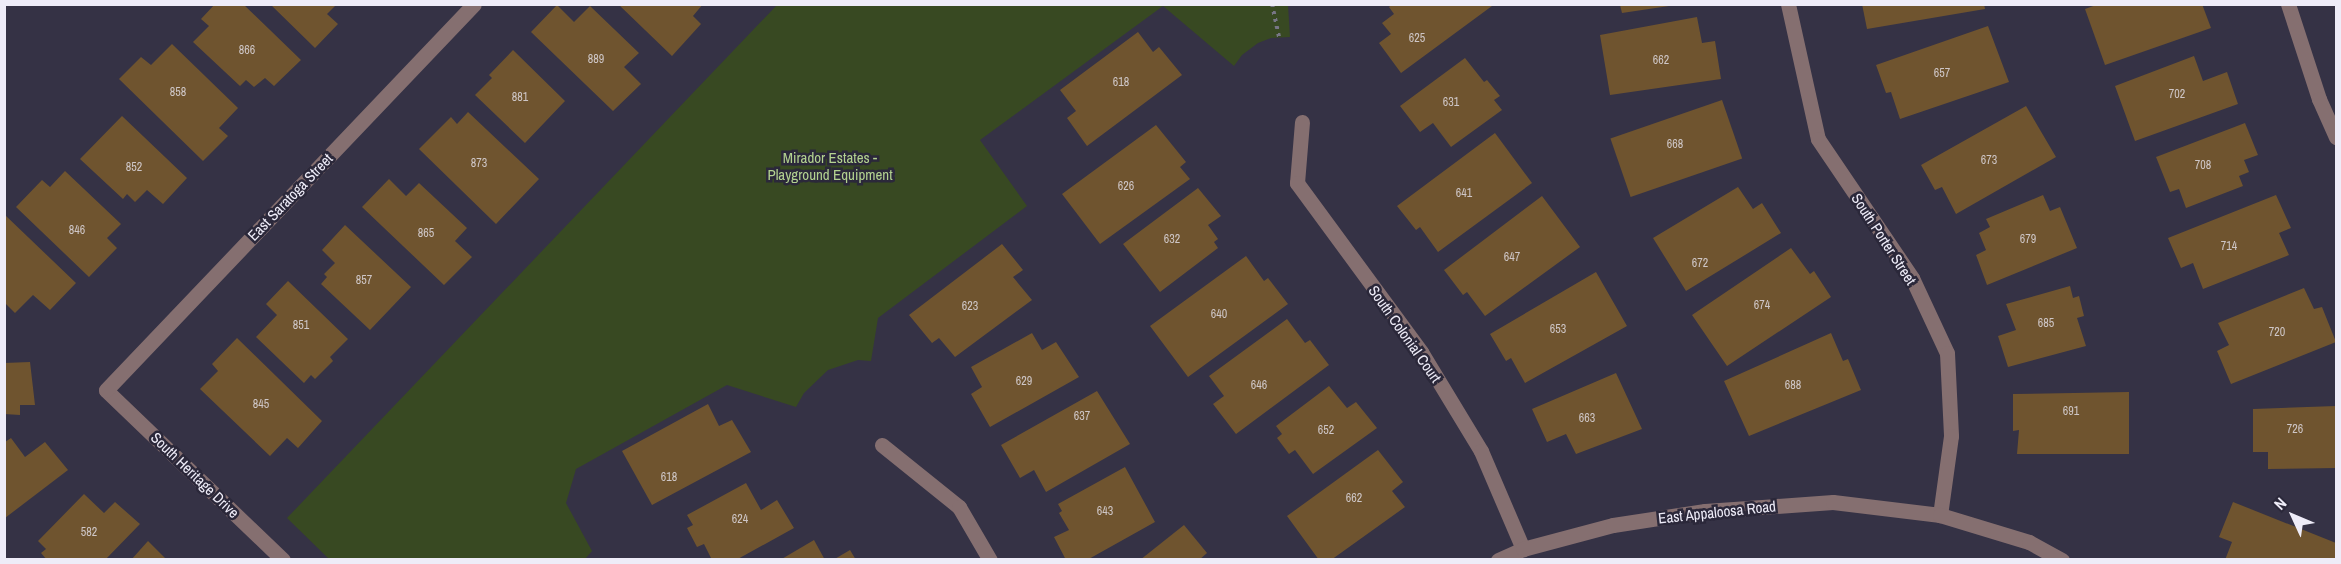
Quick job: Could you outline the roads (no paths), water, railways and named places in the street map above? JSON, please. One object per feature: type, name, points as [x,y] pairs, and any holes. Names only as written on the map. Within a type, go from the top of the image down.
[{"type":"street","name":"East Saratoga Street","points":[[106,390],[474,4]]},
{"type":"street","name":"South Porter Street","points":[[1788,4],[1818,139],[1912,278],[1947,353],[1951,436],[1940,515]]},
{"type":"street","points":[[2288,4],[2319,99],[2337,137]]},
{"type":"street","name":"South Colonial Court","points":[[1302,122],[1297,183],[1421,352],[1481,452],[1523,549]]},
{"type":"street","name":"South Heritage Drive","points":[[106,390],[283,560]]},
{"type":"street","points":[[882,445],[959,507],[990,560]]},
{"type":"street","name":"East Appaloosa Road","points":[[1498,560],[1523,549],[1613,525],[1704,511],[1833,502],[1940,515],[2029,542],[2062,560]]},
{"type":"park label","name":"Mirador Estates - Playground Equipment","points":[[830,166]]}]
